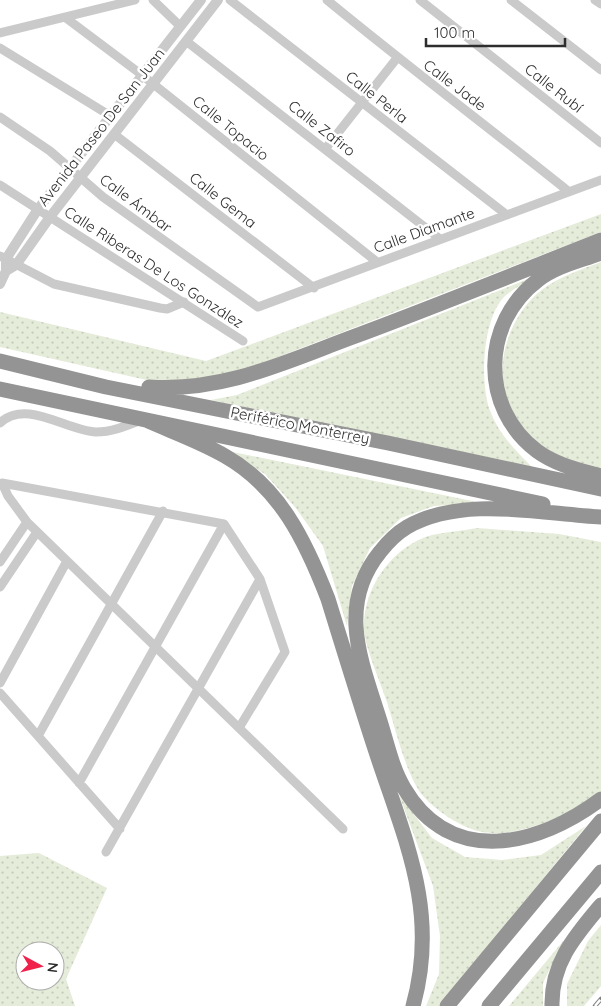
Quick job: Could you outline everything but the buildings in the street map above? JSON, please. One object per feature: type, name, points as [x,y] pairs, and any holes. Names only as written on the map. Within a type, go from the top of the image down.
[{"type":"highway","points":[[106,387],[176,389],[237,380],[388,324],[601,240]]},
{"type":"highway","points":[[601,253],[549,273],[521,296],[501,327],[495,350],[493,374],[502,407],[514,427],[529,444],[559,463],[601,476]]},
{"type":"highway","name":"Periférico Monterrey","points":[[0,361],[106,387],[388,443],[601,489]]},
{"type":"highway","name":"Periférico Monterrey","points":[[0,389],[355,462],[601,517]]},
{"type":"highway","points":[[145,420],[224,455],[251,474],[282,506],[298,530],[313,561],[328,599],[418,883],[424,938],[421,973],[414,1006]]},
{"type":"highway","points":[[601,517],[519,510],[477,509],[455,512],[407,527],[388,542],[373,561],[362,583],[356,606],[355,631],[359,655],[398,777],[410,797],[434,821],[453,832],[474,839],[495,842],[516,841],[560,825],[601,799]]},
{"type":"highway","points":[[447,1006],[601,821]]},
{"type":"highway","points":[[489,1006],[601,872]]},
{"type":"highway","points":[[552,1006],[554,981],[562,956],[574,937],[601,905]]},
{"type":"street","points":[[0,34],[135,0]]},
{"type":"street","points":[[153,0],[180,26]]},
{"type":"street","name":"Avenida Paseo De San Juan","points":[[3,278],[3,257],[109,115],[200,0]]},
{"type":"street","name":"Avenida Paseo De San Juan","points":[[3,278],[16,265],[50,217],[218,0]]},
{"type":"street","name":"Calle Perla","points":[[230,0],[506,215]]},
{"type":"street","name":"Calle Jade","points":[[327,0],[397,58],[470,112],[568,191]]},
{"type":"street","name":"Calle Rubí","points":[[420,0],[601,142]]},
{"type":"street","points":[[511,0],[601,70]]},
{"type":"street","points":[[595,0],[601,4]]},
{"type":"street","name":"Calle Topacio","points":[[66,18],[142,75],[377,262]]},
{"type":"street","name":"Calle Zafiro","points":[[186,41],[440,238]]},
{"type":"street","points":[[0,48],[109,115]]},
{"type":"street","points":[[326,148],[397,58]]},
{"type":"street","name":"Calle Ámbar","points":[[0,117],[50,151],[103,197],[258,307]]},
{"type":"street","name":"Calle Gema","points":[[114,134],[314,288]]},
{"type":"street","name":"Calle Diamante","points":[[258,307],[314,288],[440,238],[601,180]]},
{"type":"street","name":"Calle Riberas De Los González","points":[[0,185],[243,341]]},
{"type":"street","points":[[3,257],[44,280],[64,287],[160,308],[167,308],[184,302]]},
{"type":"street","points":[[0,423],[13,416],[33,414],[100,432],[145,420]]},
{"type":"street","points":[[239,728],[285,652],[260,579],[224,524],[163,511],[2,483],[8,496],[27,522],[110,603],[343,829]]},
{"type":"street","points":[[38,736],[110,603],[163,511]]},
{"type":"street","points":[[0,562],[27,522]]},
{"type":"street","points":[[80,783],[224,524]]},
{"type":"street","points":[[0,588],[37,532]]},
{"type":"street","points":[[0,683],[67,561]]},
{"type":"street","points":[[106,852],[260,579]]},
{"type":"street","points":[[0,693],[120,828]]},
{"type":"green space","points":[[601,214],[601,232],[229,376],[192,382],[151,381],[0,347],[0,312],[206,361]]},
{"type":"green space","points":[[601,262],[601,470],[580,464],[550,451],[524,431],[512,415],[505,397],[502,377],[509,337],[517,319],[529,302],[543,289],[556,281]]},
{"type":"green space","points":[[548,271],[509,292],[497,306],[491,320],[485,353],[485,386],[491,413],[504,437],[535,470],[211,400],[237,395]]},
{"type":"green space","points":[[228,451],[482,503],[434,506],[401,518],[370,548],[352,586],[347,626],[323,546],[295,507],[265,474]]},
{"type":"green space","points":[[477,528],[559,534],[601,542],[601,791],[591,800],[562,816],[545,823],[511,832],[495,833],[474,830],[451,819],[436,808],[418,789],[402,752],[387,702],[370,656],[364,630],[368,599],[382,571],[392,559],[404,549],[432,535]]},
{"type":"green space","points":[[399,795],[432,838],[465,857],[502,860],[541,855],[586,826],[439,1006],[426,1006],[439,974],[440,936],[433,886]]},
{"type":"green space","points":[[39,853],[107,888],[66,979],[75,1006],[0,1006],[0,856]]},
{"type":"green space","points":[[601,925],[601,986],[584,1006],[567,1006],[567,984],[588,941]]},
{"type":"green space","points":[[564,940],[543,983],[543,1006],[509,1006]]},
{"type":"railway","points":[[595,1006],[601,999]]}]
